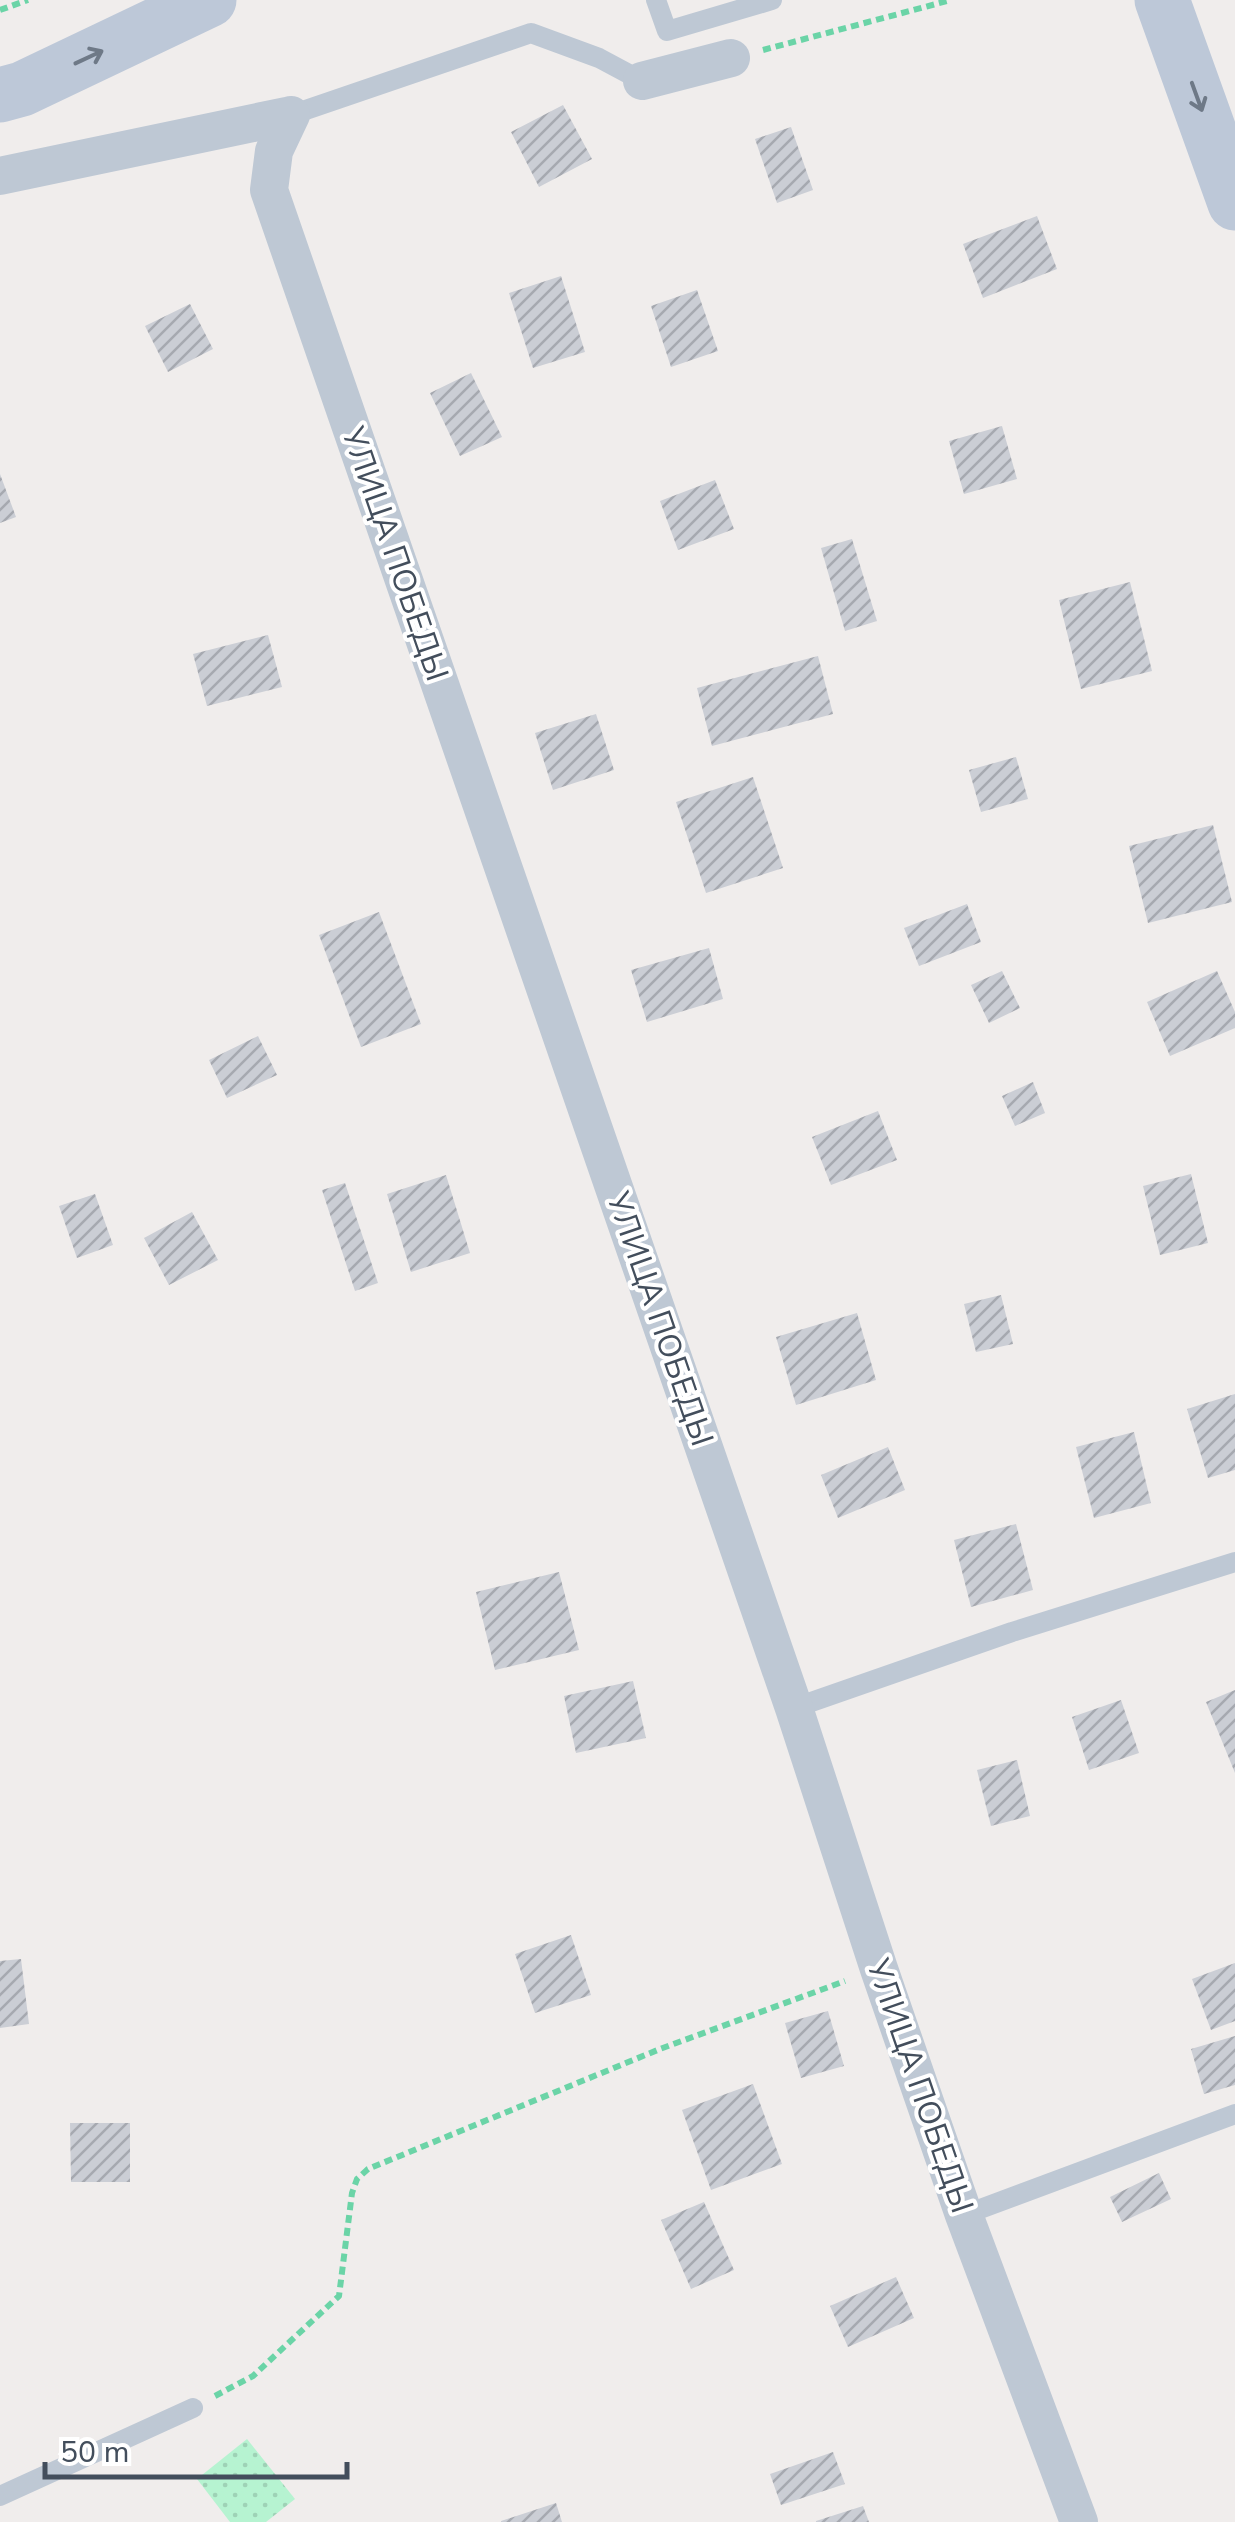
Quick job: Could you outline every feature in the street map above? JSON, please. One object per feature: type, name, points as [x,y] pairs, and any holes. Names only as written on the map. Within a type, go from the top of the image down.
[{"type":"street","points":[[0,57],[124,0]]},
{"type":"street","points":[[0,95],[22,89],[210,0]]},
{"type":"street","points":[[1162,3],[1235,204]]},
{"type":"street","points":[[642,81],[731,58]]},
{"type":"street","points":[[0,176],[291,115]]},
{"type":"street","name":"УЛИЦА ПОБЕДЫ","points":[[291,115],[274,151],[269,190],[794,1708],[964,2215],[1079,2522]]},
{"type":"lane","points":[[656,0],[667,31],[772,0]]},
{"type":"lane","points":[[291,115],[531,32],[599,58],[642,81]]},
{"type":"lane","points":[[794,1708],[1012,1632],[1235,1562]]},
{"type":"lane","points":[[964,2215],[1235,2114]]},
{"type":"lane","points":[[0,2496],[192,2408]]},
{"type":"path","points":[[0,10],[28,0]]},
{"type":"path","points":[[731,58],[951,0]]},
{"type":"path","points":[[192,2408],[253,2376],[339,2296],[352,2192],[357,2179],[368,2170],[660,2049],[879,1968]]},
{"type":"green space","points":[[247,2439],[295,2499],[266,2522],[230,2522],[197,2479]]},
{"type":"building","points":[[563,105],[592,159],[539,187],[511,132]]},
{"type":"building","points":[[791,127],[813,190],[777,203],[755,139]]},
{"type":"building","points":[[1037,216],[1057,269],[983,298],[963,244]]},
{"type":"building","points":[[561,276],[585,352],[533,368],[509,293]]},
{"type":"building","points":[[697,290],[718,351],[671,367],[651,306]]},
{"type":"building","points":[[190,304],[213,349],[168,372],[145,326]]},
{"type":"building","points":[[471,373],[502,437],[460,456],[430,393]]},
{"type":"building","points":[[1002,426],[1017,479],[964,494],[949,441]]},
{"type":"building","points":[[0,474],[16,517],[0,523]]},
{"type":"building","points":[[715,480],[734,529],[678,550],[660,501]]},
{"type":"building","points":[[852,539],[877,621],[845,631],[821,548]]},
{"type":"building","points":[[1130,582],[1152,671],[1081,689],[1059,600]]},
{"type":"building","points":[[268,635],[282,687],[207,706],[193,654]]},
{"type":"building","points":[[818,656],[833,714],[712,746],[697,688]]},
{"type":"building","points":[[596,714],[614,770],[553,790],[535,733]]},
{"type":"building","points":[[1016,757],[1028,799],[981,812],[969,770]]},
{"type":"building","points":[[753,777],[783,868],[706,893],[676,802]]},
{"type":"building","points":[[1213,825],[1232,902],[1148,923],[1129,846]]},
{"type":"building","points":[[967,904],[981,942],[919,966],[904,928]]},
{"type":"building","points":[[379,912],[421,1024],[361,1047],[319,935]]},
{"type":"building","points":[[709,948],[723,999],[647,1022],[631,970]]},
{"type":"building","points":[[1002,971],[1020,1008],[989,1023],[971,985]]},
{"type":"building","points":[[1217,971],[1235,1012],[1235,1028],[1170,1056],[1147,1002]]},
{"type":"building","points":[[258,1036],[277,1075],[227,1098],[209,1060]]},
{"type":"building","points":[[1033,1082],[1045,1113],[1015,1126],[1002,1096]]},
{"type":"building","points":[[878,1111],[897,1160],[831,1185],[812,1137]]},
{"type":"building","points":[[1191,1174],[1208,1243],[1160,1255],[1143,1186]]},
{"type":"building","points":[[446,1175],[470,1253],[411,1272],[387,1194]]},
{"type":"building","points":[[345,1183],[378,1283],[355,1291],[322,1190]]},
{"type":"building","points":[[95,1194],[113,1245],[77,1258],[59,1206]]},
{"type":"building","points":[[192,1212],[218,1260],[169,1285],[144,1238]]},
{"type":"building","points":[[1001,1295],[1013,1344],[976,1352],[964,1304]]},
{"type":"building","points":[[857,1313],[876,1380],[796,1405],[776,1337]]},
{"type":"building","points":[[1235,1394],[1235,1470],[1208,1478],[1187,1409]]},
{"type":"building","points":[[1134,1432],[1151,1503],[1094,1518],[1076,1447]]},
{"type":"building","points":[[888,1447],[905,1490],[838,1518],[821,1475]]},
{"type":"building","points":[[1016,1524],[1033,1590],[971,1607],[954,1540]]},
{"type":"building","points":[[559,1572],[579,1650],[495,1670],[476,1592]]},
{"type":"building","points":[[633,1681],[646,1738],[576,1753],[564,1696]]},
{"type":"building","points":[[1235,1690],[1235,1773],[1206,1702]]},
{"type":"building","points":[[1121,1700],[1139,1753],[1089,1770],[1072,1717]]},
{"type":"building","points":[[1017,1760],[1030,1816],[991,1826],[977,1770]]},
{"type":"building","points":[[571,1935],[591,1995],[535,2013],[515,1954]]},
{"type":"building","points":[[21,1959],[29,2024],[0,2028],[0,1961]]},
{"type":"building","points":[[1235,1963],[1235,2021],[1211,2030],[1192,1979]]},
{"type":"building","points":[[828,2011],[844,2066],[801,2078],[785,2023]]},
{"type":"building","points":[[1235,2036],[1235,2085],[1204,2094],[1191,2049]]},
{"type":"building","points":[[753,2084],[782,2164],[711,2190],[682,2110]]},
{"type":"building","points":[[70,2123],[130,2123],[130,2182],[71,2182]]},
{"type":"building","points":[[1159,2173],[1171,2199],[1122,2222],[1110,2197]]},
{"type":"building","points":[[704,2202],[734,2270],[691,2289],[661,2220]]},
{"type":"building","points":[[896,2277],[914,2318],[848,2347],[830,2306]]},
{"type":"building","points":[[833,2452],[845,2484],[781,2505],[770,2474]]},
{"type":"building","points":[[556,2503],[562,2522],[501,2522],[501,2521]]},
{"type":"building","points":[[863,2506],[869,2522],[816,2522],[816,2521]]}]
